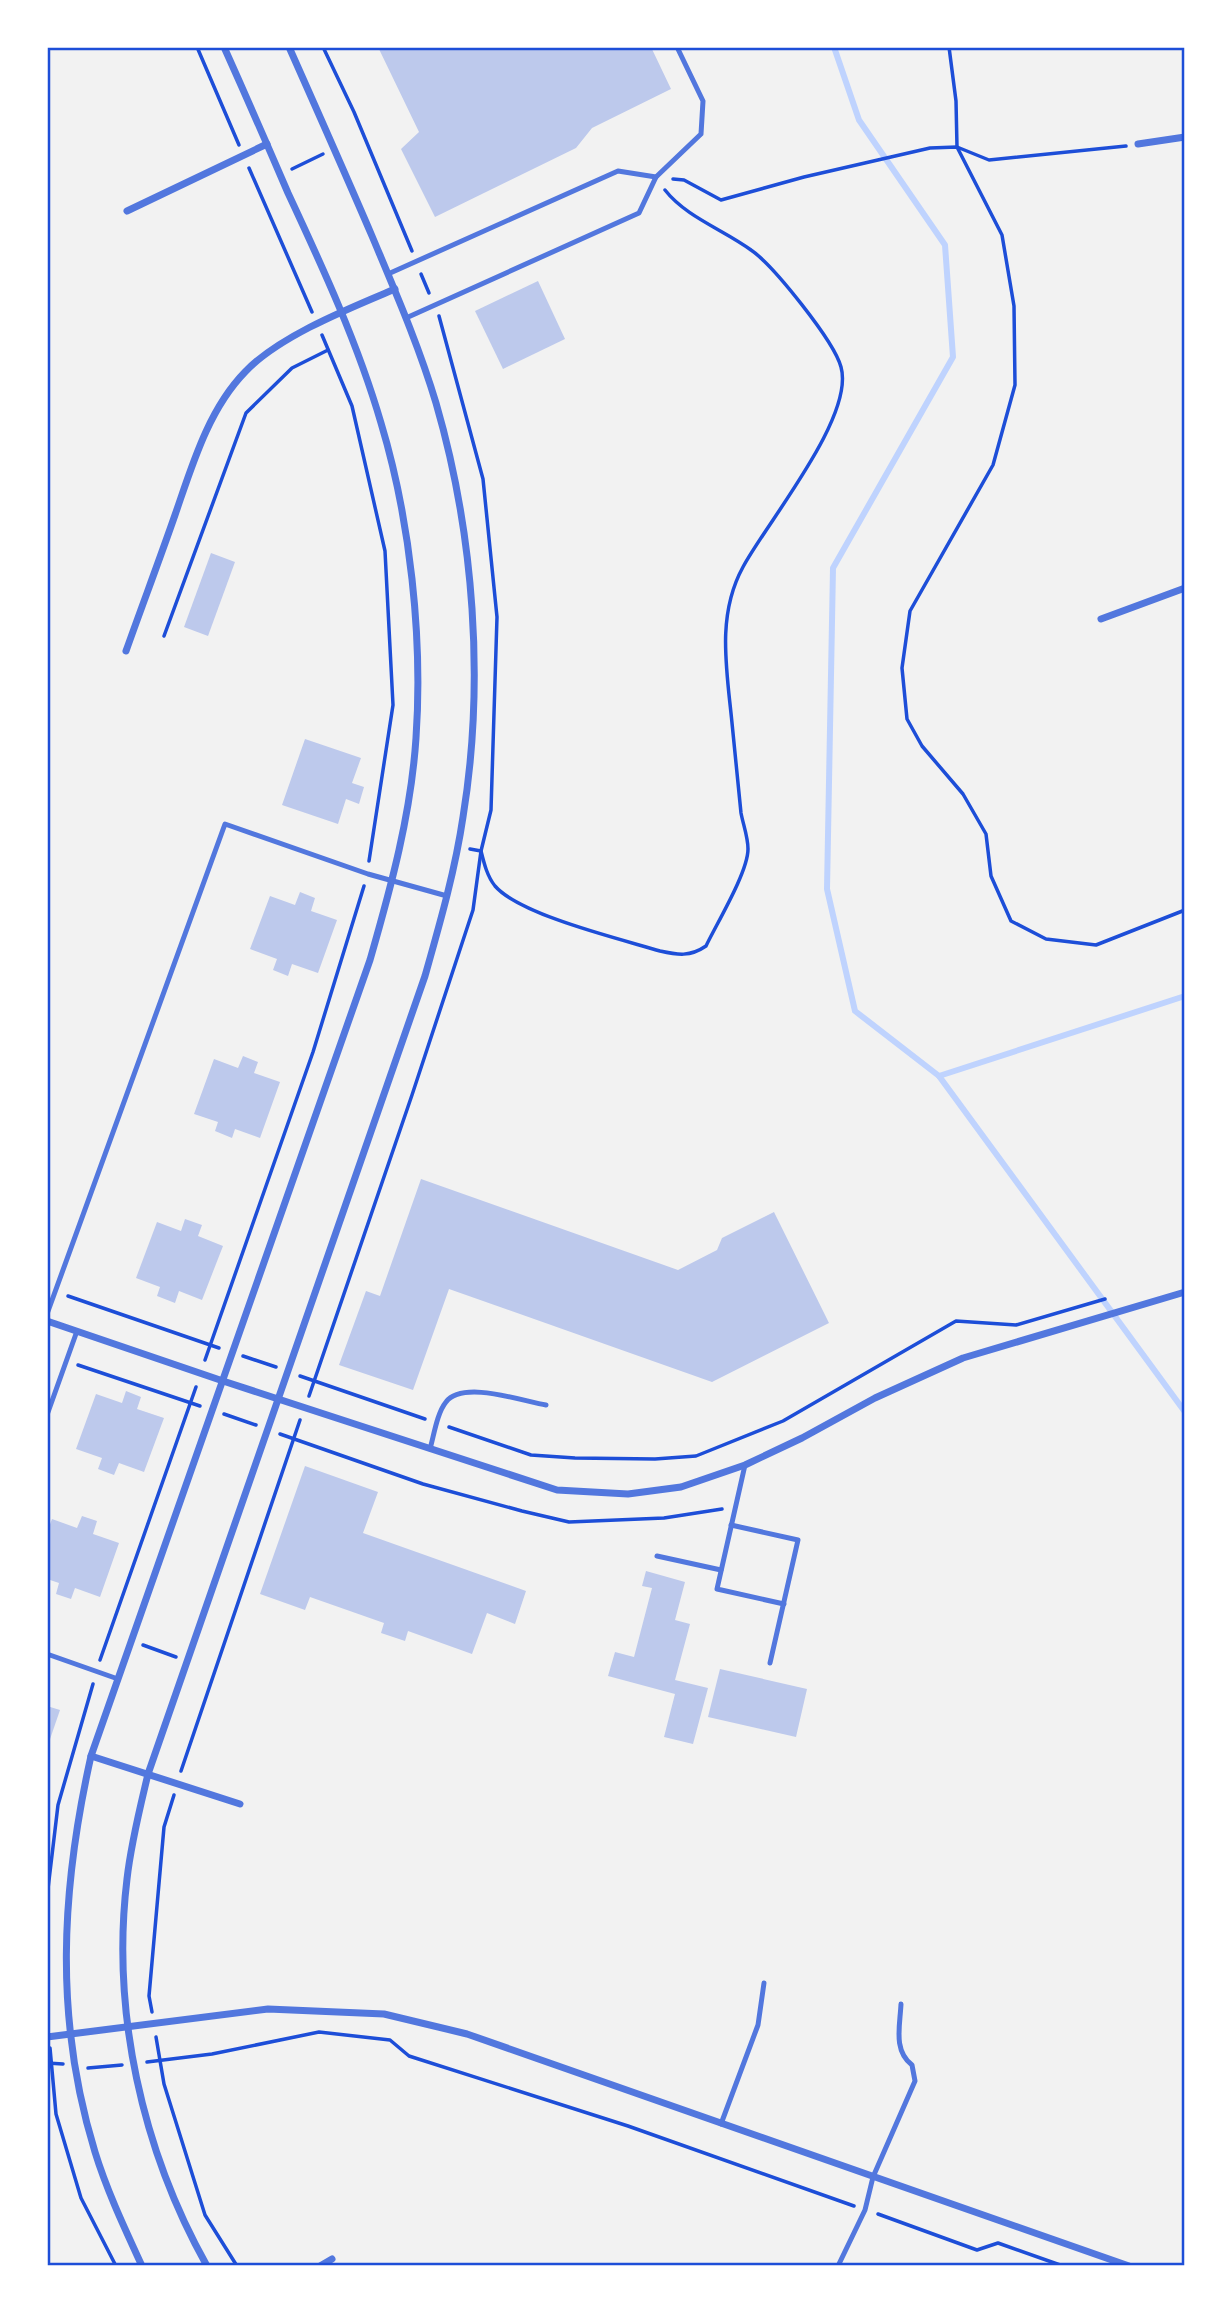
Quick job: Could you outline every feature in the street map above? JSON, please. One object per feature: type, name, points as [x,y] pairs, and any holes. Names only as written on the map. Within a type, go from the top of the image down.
[{"type":"street","points":[[142,2266],[121,2221],[95,2153],[80,2095],[71,2032],[66,1970],[66,1924],[70,1867],[79,1810],[91,1756],[370,960],[393,880],[407,813],[416,737],[413,597],[406,535],[394,471],[381,423],[341,312],[224,47]]},
{"type":"street","points":[[207,2266],[184,2225],[157,2157],[140,2095],[127,2027],[124,1934],[127,1879],[148,1774],[425,976],[447,896],[464,814],[472,705],[472,619],[468,564],[460,506],[436,403],[395,289],[289,47]]},
{"type":"street","points":[[1138,144],[1185,137]]},
{"type":"street","points":[[127,211],[267,144]]},
{"type":"street","points":[[126,651],[198,451],[221,404],[246,371],[284,342],[341,312],[395,289]]},
{"type":"street","points":[[1101,619],[1185,588]]},
{"type":"street","points":[[47,1321],[200,1374],[557,1490],[628,1494],[681,1487],[745,1465],[802,1438],[875,1398],[951,1364],[1184,1293]]},
{"type":"street","points":[[91,1756],[240,1804]]},
{"type":"street","points":[[48,2036],[268,2009],[384,2014],[467,2034],[1129,2266]]},
{"type":"street","points":[[320,2266],[332,2259]]},
{"type":"lane","points":[[406,318],[639,213],[656,177],[701,134],[703,101],[677,47]]},
{"type":"lane","points":[[388,274],[618,171],[656,177]]},
{"type":"lane","points":[[47,1314],[225,824],[368,874],[447,896]]},
{"type":"lane","points":[[47,1415],[76,1331]]},
{"type":"lane","points":[[430,1448],[445,1403],[455,1394],[472,1391],[546,1405]]},
{"type":"lane","points":[[745,1465],[717,1589],[784,1604]]},
{"type":"lane","points":[[731,1525],[798,1540],[770,1663]]},
{"type":"lane","points":[[657,1556],[721,1570]]},
{"type":"lane","points":[[47,1654],[118,1679]]},
{"type":"lane","points":[[721,2124],[758,2025],[764,1983]]},
{"type":"lane","points":[[838,2266],[865,2210],[873,2177],[915,2081],[912,2065],[903,2059],[900,2051],[901,2004]]},
{"type":"path","points":[[47,1897],[58,1805],[96,1672],[313,1052],[368,874],[393,705],[385,551],[352,406],[197,47]]},
{"type":"path","points":[[237,2266],[205,2215],[164,2084],[153,2023],[149,1996],[164,1827],[473,910],[481,851],[491,810],[497,617],[483,479],[442,323],[354,112],[323,47]]},
{"type":"path","points":[[949,47],[956,101],[957,147],[1002,235],[1014,306],[1015,385],[993,465],[910,611],[902,668],[907,719],[922,746],[963,794],[986,834],[991,876],[1011,922],[1046,939],[1096,945],[1185,910]]},
{"type":"path","points":[[656,177],[684,180],[721,200],[804,177],[930,148],[957,147],[989,160],[1138,144]]},
{"type":"path","points":[[280,175],[334,149]]},
{"type":"path","points":[[481,851],[489,876],[497,888],[538,913],[680,955],[694,954],[706,946],[745,866],[748,849],[724,649],[729,604],[742,568],[799,481],[827,429],[839,401],[843,382],[841,365],[827,338],[770,266],[752,250],[675,202],[656,177]]},
{"type":"path","points":[[164,636],[246,413],[292,368],[328,350]]},
{"type":"path","points":[[458,846],[481,851]]},
{"type":"path","points":[[55,1291],[531,1455],[642,1459],[696,1456],[783,1421],[956,1321],[1016,1325],[1027,1320]]},
{"type":"path","points":[[66,1360],[423,1484],[569,1522],[664,1518],[722,1509]]},
{"type":"path","points":[[131,1641],[188,1661]]},
{"type":"path","points":[[47,2011],[49,2063],[56,2114],[81,2198],[116,2266]]},
{"type":"path","points":[[49,2063],[92,2068],[212,2054],[320,2032],[390,2040],[409,2056],[628,2126],[977,2250],[998,2243],[1063,2266]]},
{"type":"building","points":[[378,47],[606,47],[609,50],[616,47],[651,47],[671,89],[592,128],[576,148],[435,217],[401,149],[419,132]]},
{"type":"building","points":[[538,281],[565,339],[503,369],[475,311]]},
{"type":"building","points":[[211,553],[235,562],[208,636],[184,627]]},
{"type":"building","points":[[305,739],[361,758],[352,783],[364,787],[359,804],[346,799],[338,824],[282,805]]},
{"type":"building","points":[[300,892],[315,898],[311,911],[337,920],[318,973],[292,964],[288,976],[273,970],[277,959],[250,949],[270,896],[295,905]]},
{"type":"building","points":[[243,1056],[258,1062],[254,1073],[280,1082],[260,1138],[235,1129],[232,1138],[215,1131],[218,1122],[194,1114],[214,1059],[238,1068]]},
{"type":"building","points":[[421,1179],[678,1270],[717,1250],[722,1238],[774,1212],[829,1323],[712,1382],[449,1289],[413,1390],[339,1365],[366,1291],[380,1296]]},
{"type":"building","points":[[185,1219],[202,1225],[198,1236],[223,1246],[202,1300],[179,1291],[175,1303],[157,1296],[160,1287],[136,1278],[157,1222],[181,1231]]},
{"type":"building","points":[[126,1391],[141,1397],[137,1409],[164,1418],[144,1472],[119,1463],[114,1475],[98,1469],[102,1458],[76,1449],[96,1394],[122,1403]]},
{"type":"building","points":[[305,1466],[378,1492],[363,1533],[526,1591],[515,1624],[487,1613],[472,1654],[408,1631],[405,1641],[381,1633],[384,1623],[310,1597],[305,1610],[260,1594]]},
{"type":"building","points":[[82,1516],[97,1521],[93,1534],[119,1543],[100,1597],[75,1588],[71,1599],[56,1594],[59,1583],[47,1579],[47,1532],[52,1519],[77,1528]]},
{"type":"building","points":[[646,1571],[685,1582],[675,1620],[690,1624],[675,1680],[708,1688],[693,1744],[664,1737],[675,1694],[608,1676],[615,1652],[634,1657],[652,1588],[642,1586]]},
{"type":"building","points":[[720,1669],[807,1689],[796,1737],[708,1717]]},
{"type":"building","points":[[47,1706],[60,1710],[48,1745],[47,1745]]},
{"type":"waterway","points":[[834,47],[859,120],[945,245],[953,357],[833,568],[827,889],[855,1011],[939,1076],[1185,1412]]},
{"type":"waterway","points":[[939,1076],[1185,996]]}]
